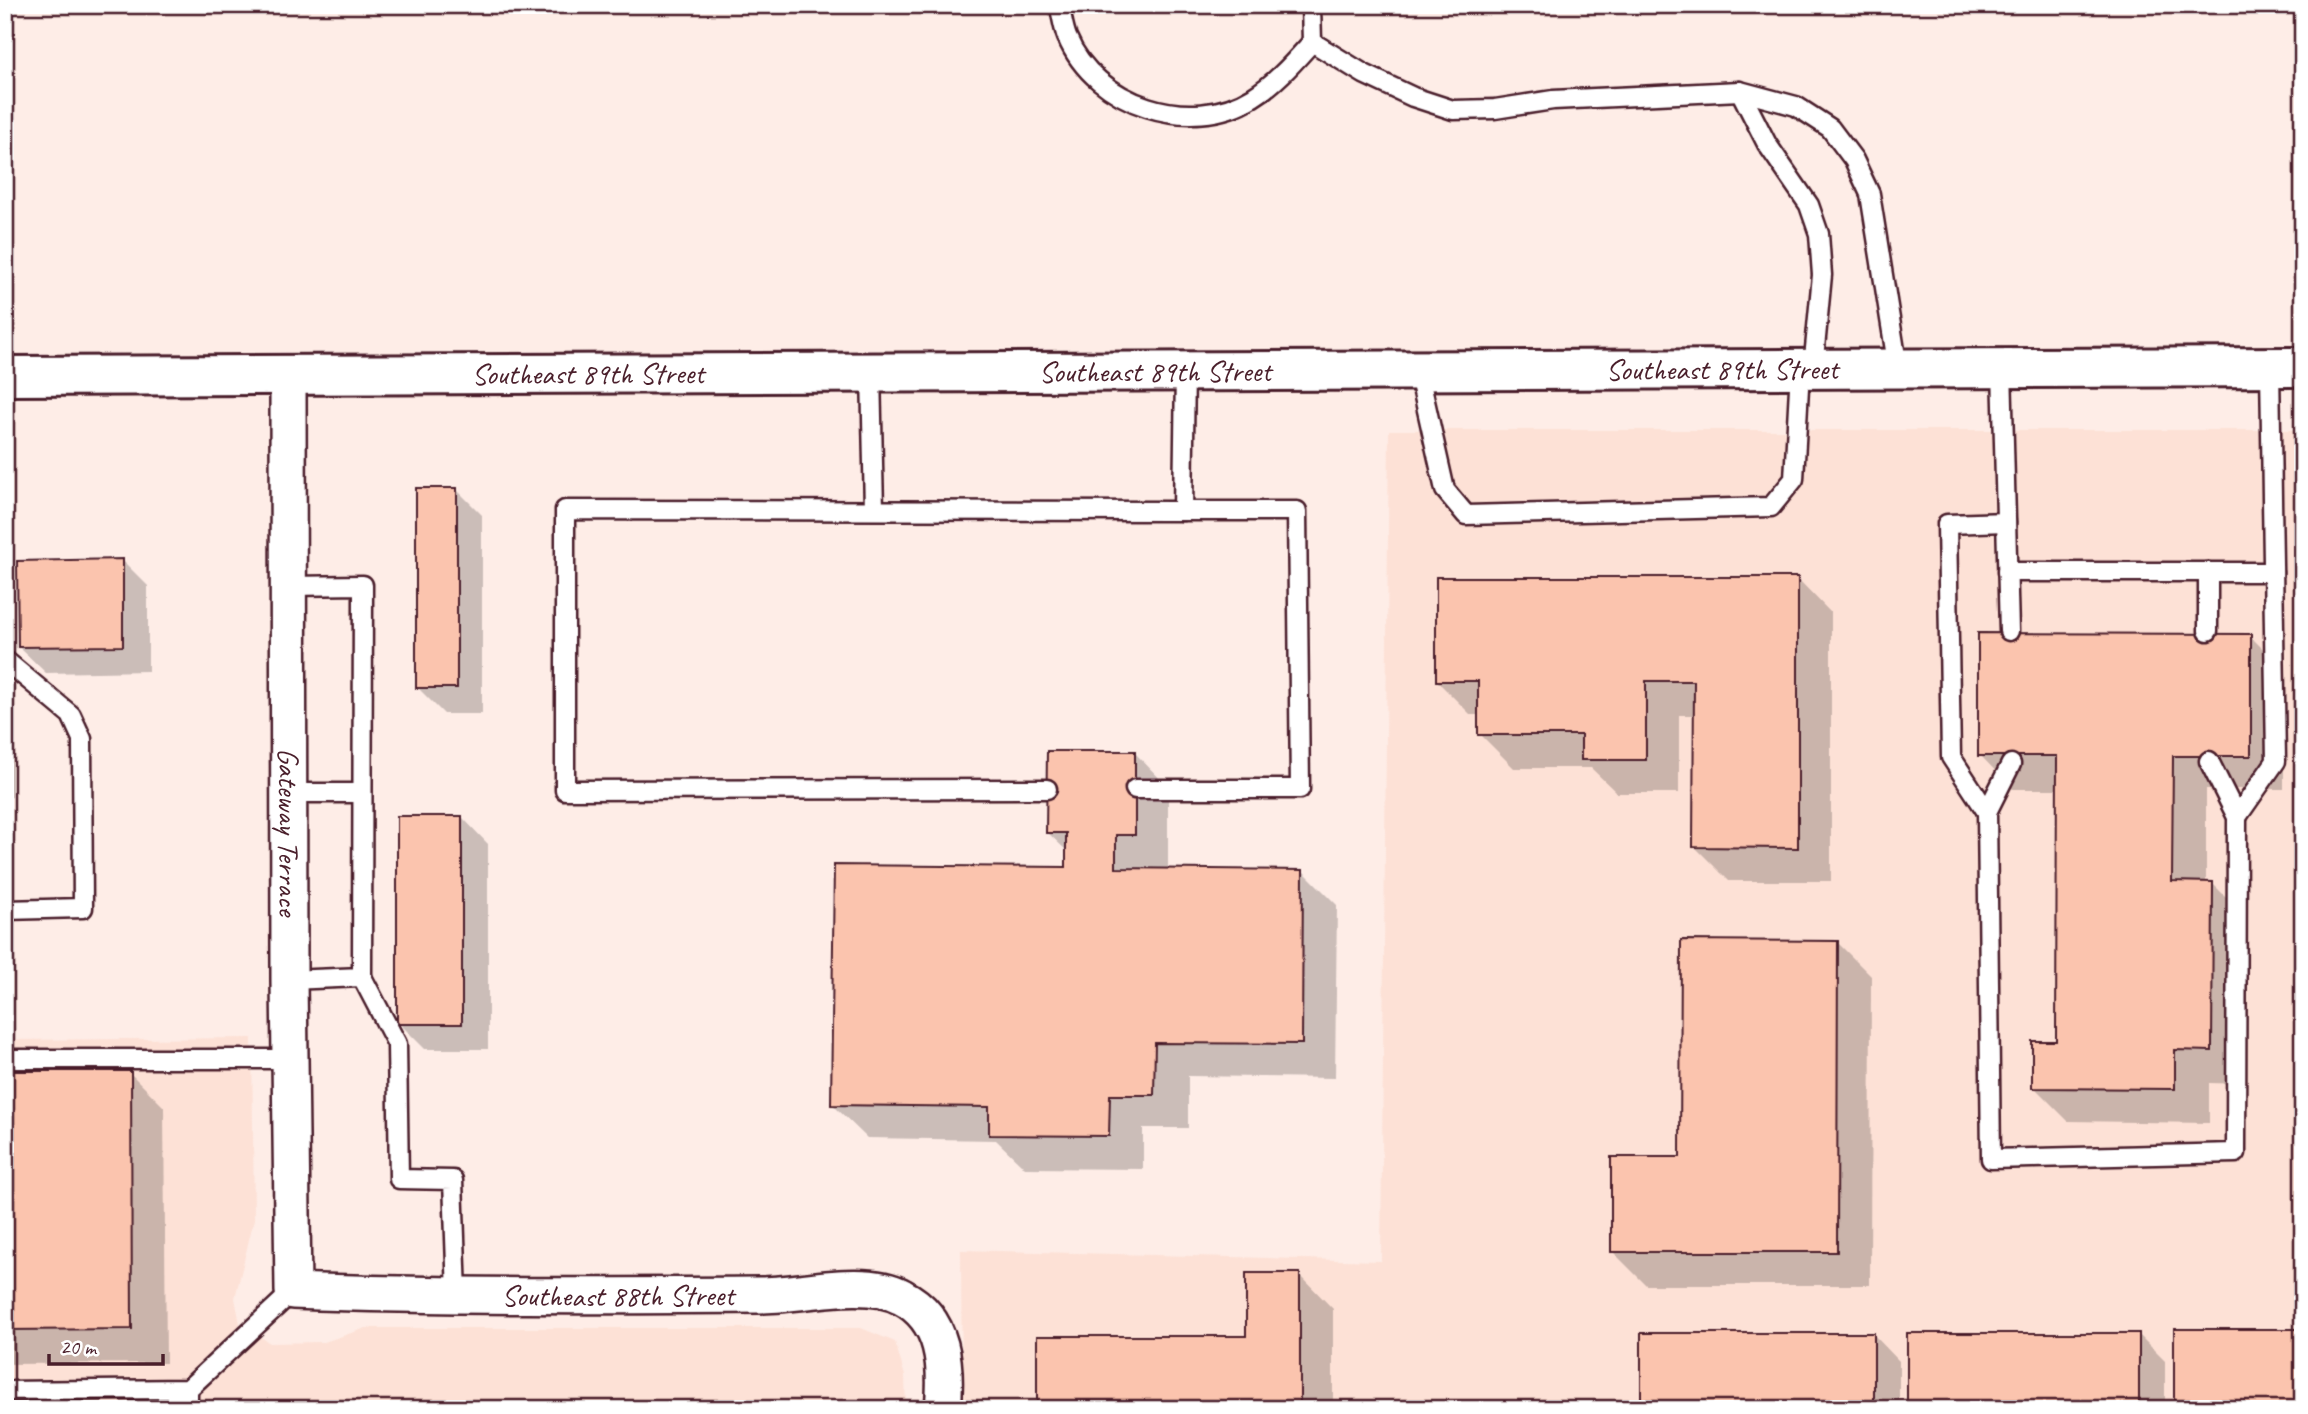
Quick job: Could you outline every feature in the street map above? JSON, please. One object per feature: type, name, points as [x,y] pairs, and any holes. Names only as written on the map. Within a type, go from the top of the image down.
[{"type":"main road","name":"Southeast 89th Street","points":[[5,376],[2286,367]]},
{"type":"street","name":"Gateway Terrace","points":[[288,374],[289,980],[293,1291]]},
{"type":"street","name":"Southeast 88th Street","points":[[293,1291],[457,1295],[782,1295],[839,1289],[870,1290],[901,1296],[931,1322],[943,1357],[943,1409]]},
{"type":"lane","points":[[1059,5],[1067,37],[1097,76],[1115,92],[1147,109],[1186,115],[1219,112],[1252,98],[1282,75],[1312,42],[1311,5]]},
{"type":"lane","points":[[1312,42],[1364,74],[1413,97],[1453,110],[1495,109],[1553,100],[1740,91],[1796,106],[1830,128],[1854,160],[1870,194],[1878,229],[1898,369]]},
{"type":"lane","points":[[1418,370],[1445,489],[1466,515],[1771,507],[1794,479],[1806,369],[1822,275],[1819,234],[1809,205],[1767,144],[1740,91]]},
{"type":"lane","points":[[2237,817],[2276,761],[2273,572],[2286,367]]},
{"type":"lane","points":[[2002,368],[2009,631]]},
{"type":"lane","points":[[1183,511],[1185,371]]},
{"type":"lane","points":[[871,372],[874,510]]},
{"type":"lane","points":[[1046,789],[565,790],[565,510],[1297,511],[1300,789],[1135,789]]},
{"type":"lane","points":[[1987,812],[1951,757],[1947,524],[2006,522]]},
{"type":"lane","points":[[2007,572],[2273,572]]},
{"type":"lane","points":[[2208,572],[2208,631]]},
{"type":"lane","points":[[287,586],[363,585],[362,977],[397,1044],[398,1179],[453,1180],[457,1295]]},
{"type":"lane","points":[[5,660],[71,715],[82,739],[83,908],[5,910]]},
{"type":"lane","points":[[2011,764],[1987,812],[1991,1159],[2236,1153],[2237,817],[2209,761]]},
{"type":"lane","points":[[288,793],[362,793]]},
{"type":"lane","points":[[289,980],[362,977]]},
{"type":"lane","points":[[5,1059],[290,1059]]},
{"type":"lane","points":[[5,1391],[188,1389],[293,1291]]},
{"type":"lane","points":[[188,1389],[188,1409]]},
{"type":"shaded area","points":[[1389,430],[2303,430],[2303,1409],[962,1409],[961,1250],[1381,1261]]},
{"type":"shaded area","points":[[252,1038],[254,1219],[235,1298],[240,1324],[270,1343],[324,1342],[366,1328],[861,1328],[895,1342],[905,1376],[906,1409],[5,1409],[5,1040]]},
{"type":"building","points":[[416,488],[457,488],[457,688],[416,688]]},
{"type":"building","points":[[123,559],[123,646],[18,647],[17,561]]},
{"type":"building","points":[[1436,577],[1798,577],[1798,848],[1693,847],[1694,681],[1646,681],[1646,760],[1581,760],[1581,735],[1478,735],[1478,681],[1436,681]]},
{"type":"building","points":[[1978,633],[2251,634],[2251,756],[2173,756],[2172,881],[2213,882],[2212,1051],[2175,1050],[2175,1089],[2032,1088],[2032,1041],[2056,1041],[2057,756],[1978,756]]},
{"type":"building","points":[[1047,751],[1135,751],[1135,835],[1116,835],[1116,868],[1303,870],[1302,1044],[1155,1043],[1154,1095],[1110,1095],[1109,1136],[989,1135],[989,1107],[831,1105],[834,865],[1066,867],[1066,833],[1046,833]]},
{"type":"building","points":[[397,816],[462,816],[462,1024],[397,1024]]},
{"type":"building","points":[[1681,940],[1838,941],[1837,1252],[1611,1252],[1611,1157],[1680,1157]]},
{"type":"building","points":[[5,1071],[131,1071],[132,1329],[5,1330]]},
{"type":"building","points":[[1246,1273],[1300,1273],[1300,1409],[1037,1409],[1037,1336],[1246,1336]]},
{"type":"building","points":[[2174,1329],[2303,1329],[2303,1409],[2174,1409]]},
{"type":"building","points":[[1641,1333],[1874,1333],[1874,1409],[1641,1409]]},
{"type":"building","points":[[1907,1333],[2139,1333],[2139,1409],[1907,1409]]}]
